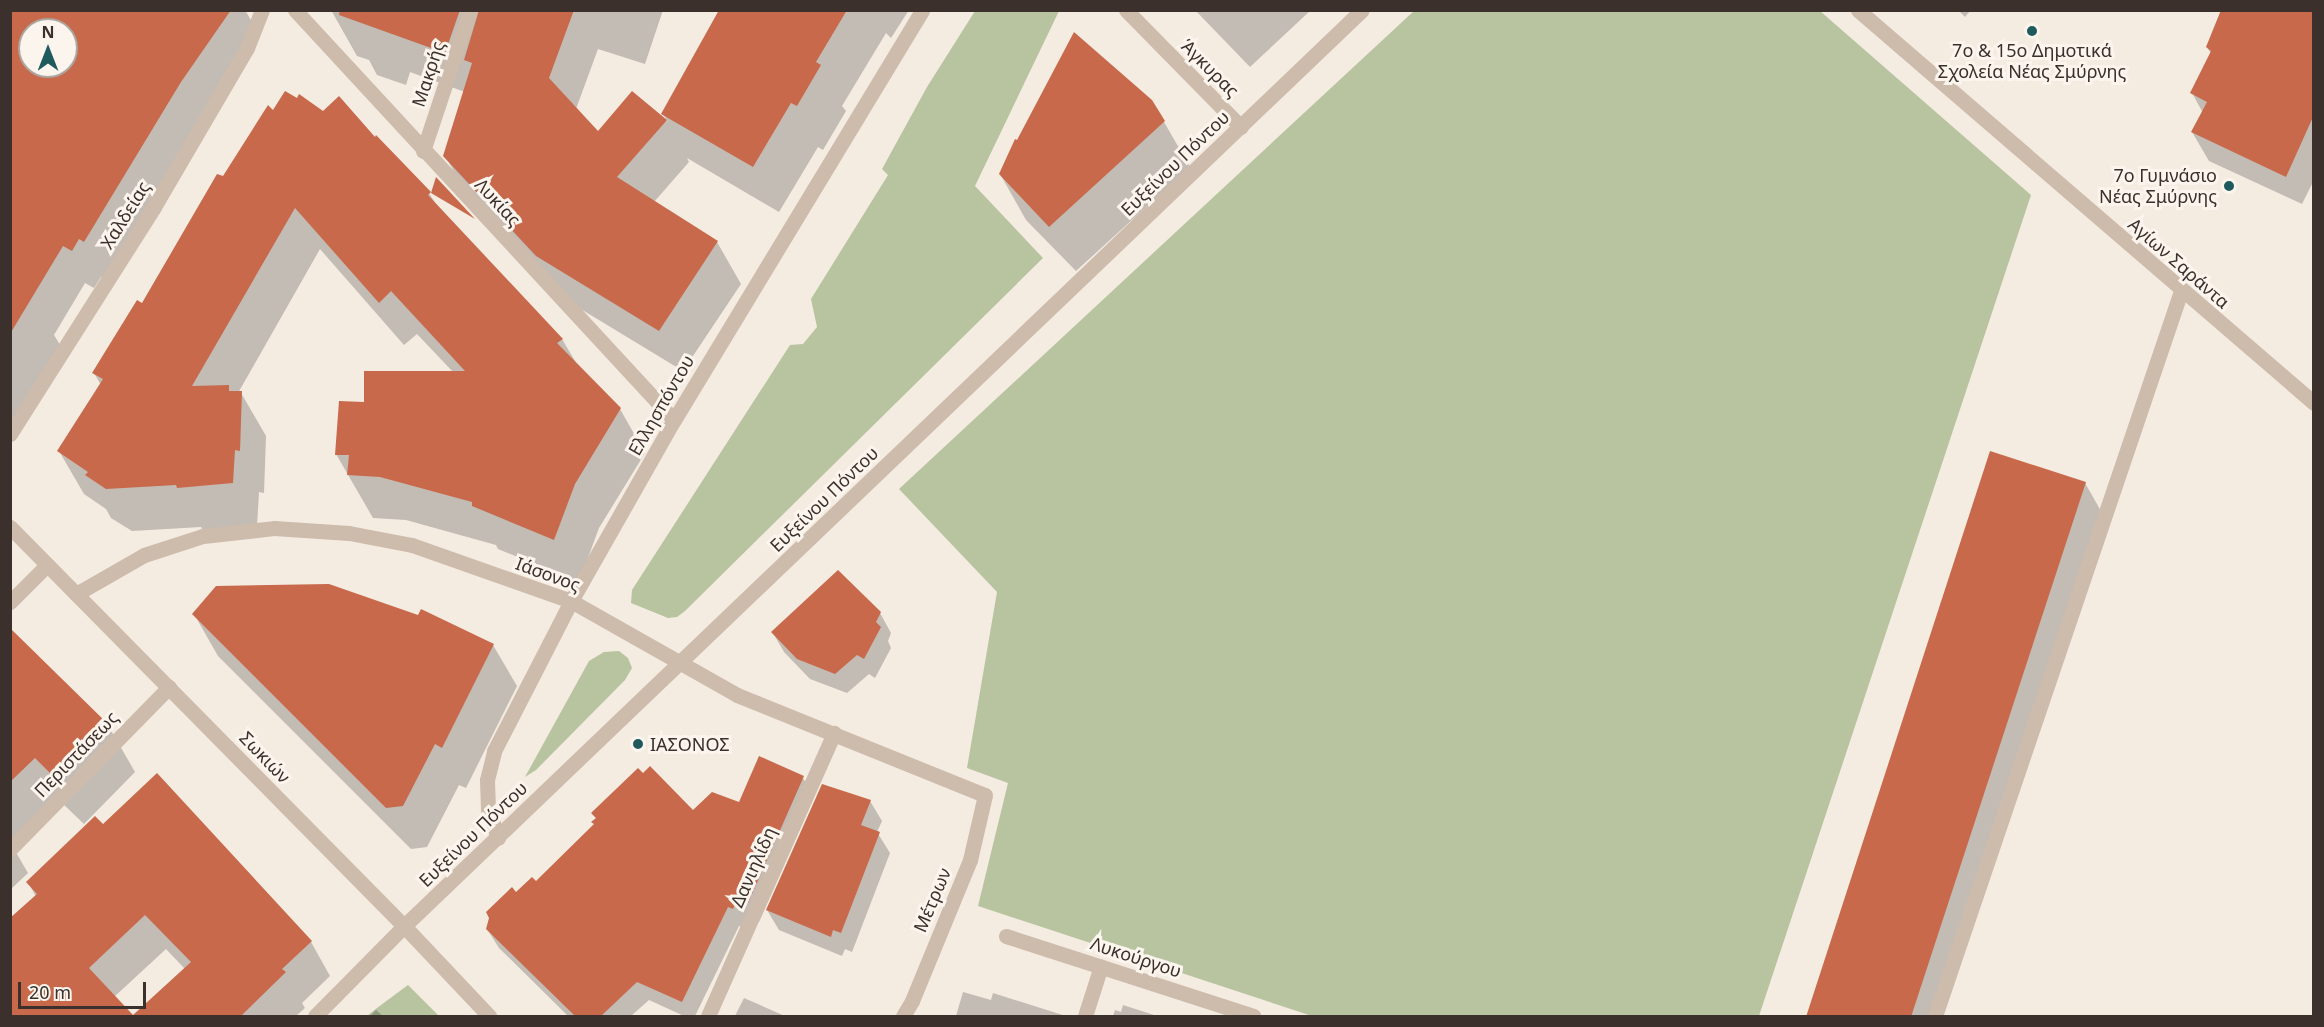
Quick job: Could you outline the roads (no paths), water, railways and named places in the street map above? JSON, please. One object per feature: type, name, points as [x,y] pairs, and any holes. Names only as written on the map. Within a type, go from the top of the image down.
[{"type":"street","name":"Χαλδείας","points":[[10,434],[154,207],[247,48],[262,10]]},
{"type":"street","name":"Λυκίας","points":[[295,10],[674,420]]},
{"type":"street","name":"Μακρής","points":[[423,150],[470,10]]},
{"type":"street","name":"Ελλησπόντου","points":[[498,838],[488,809],[487,780],[494,751],[571,601],[674,420],[922,10]]},
{"type":"street","name":"Άγκυρας","points":[[1126,10],[1241,127]]},
{"type":"street","name":"Ευξείνου Πόντου","points":[[315,1017],[404,926],[1362,10]]},
{"type":"street","name":"Αγίων Σαράντα","points":[[1858,10],[2313,403]]},
{"type":"street","points":[[1935,1017],[2181,291]]},
{"type":"street","name":"Σωκιών","points":[[10,527],[404,926],[489,1017]]},
{"type":"street","name":"Ιάσονος","points":[[76,594],[144,555],[203,536],[274,528],[349,533],[412,545],[571,601],[737,695],[985,795]]},
{"type":"street","points":[[10,602],[47,565]]},
{"type":"street","name":"Περιστάσεως","points":[[10,849],[169,687]]},
{"type":"street","name":"Δανιηλίδη","points":[[708,1017],[834,733]]},
{"type":"street","name":"Μέτρων","points":[[903,1017],[970,860],[985,795]]},
{"type":"street","name":"Λυκούργου","points":[[1006,936],[1253,1017]]},
{"type":"street","points":[[1085,1017],[1101,966]]},
{"type":"place","name":"7ο & 15ο Δημοτικά Σχολεία Νέας Σμύρνης","points":[[2032,31]]},
{"type":"place","name":"7ο Γυμνάσιο Νέας Σμύρνης","points":[[2229,186]]},
{"type":"place","name":"ΙΑΣΟΝΟΣ","points":[[638,744]]}]
